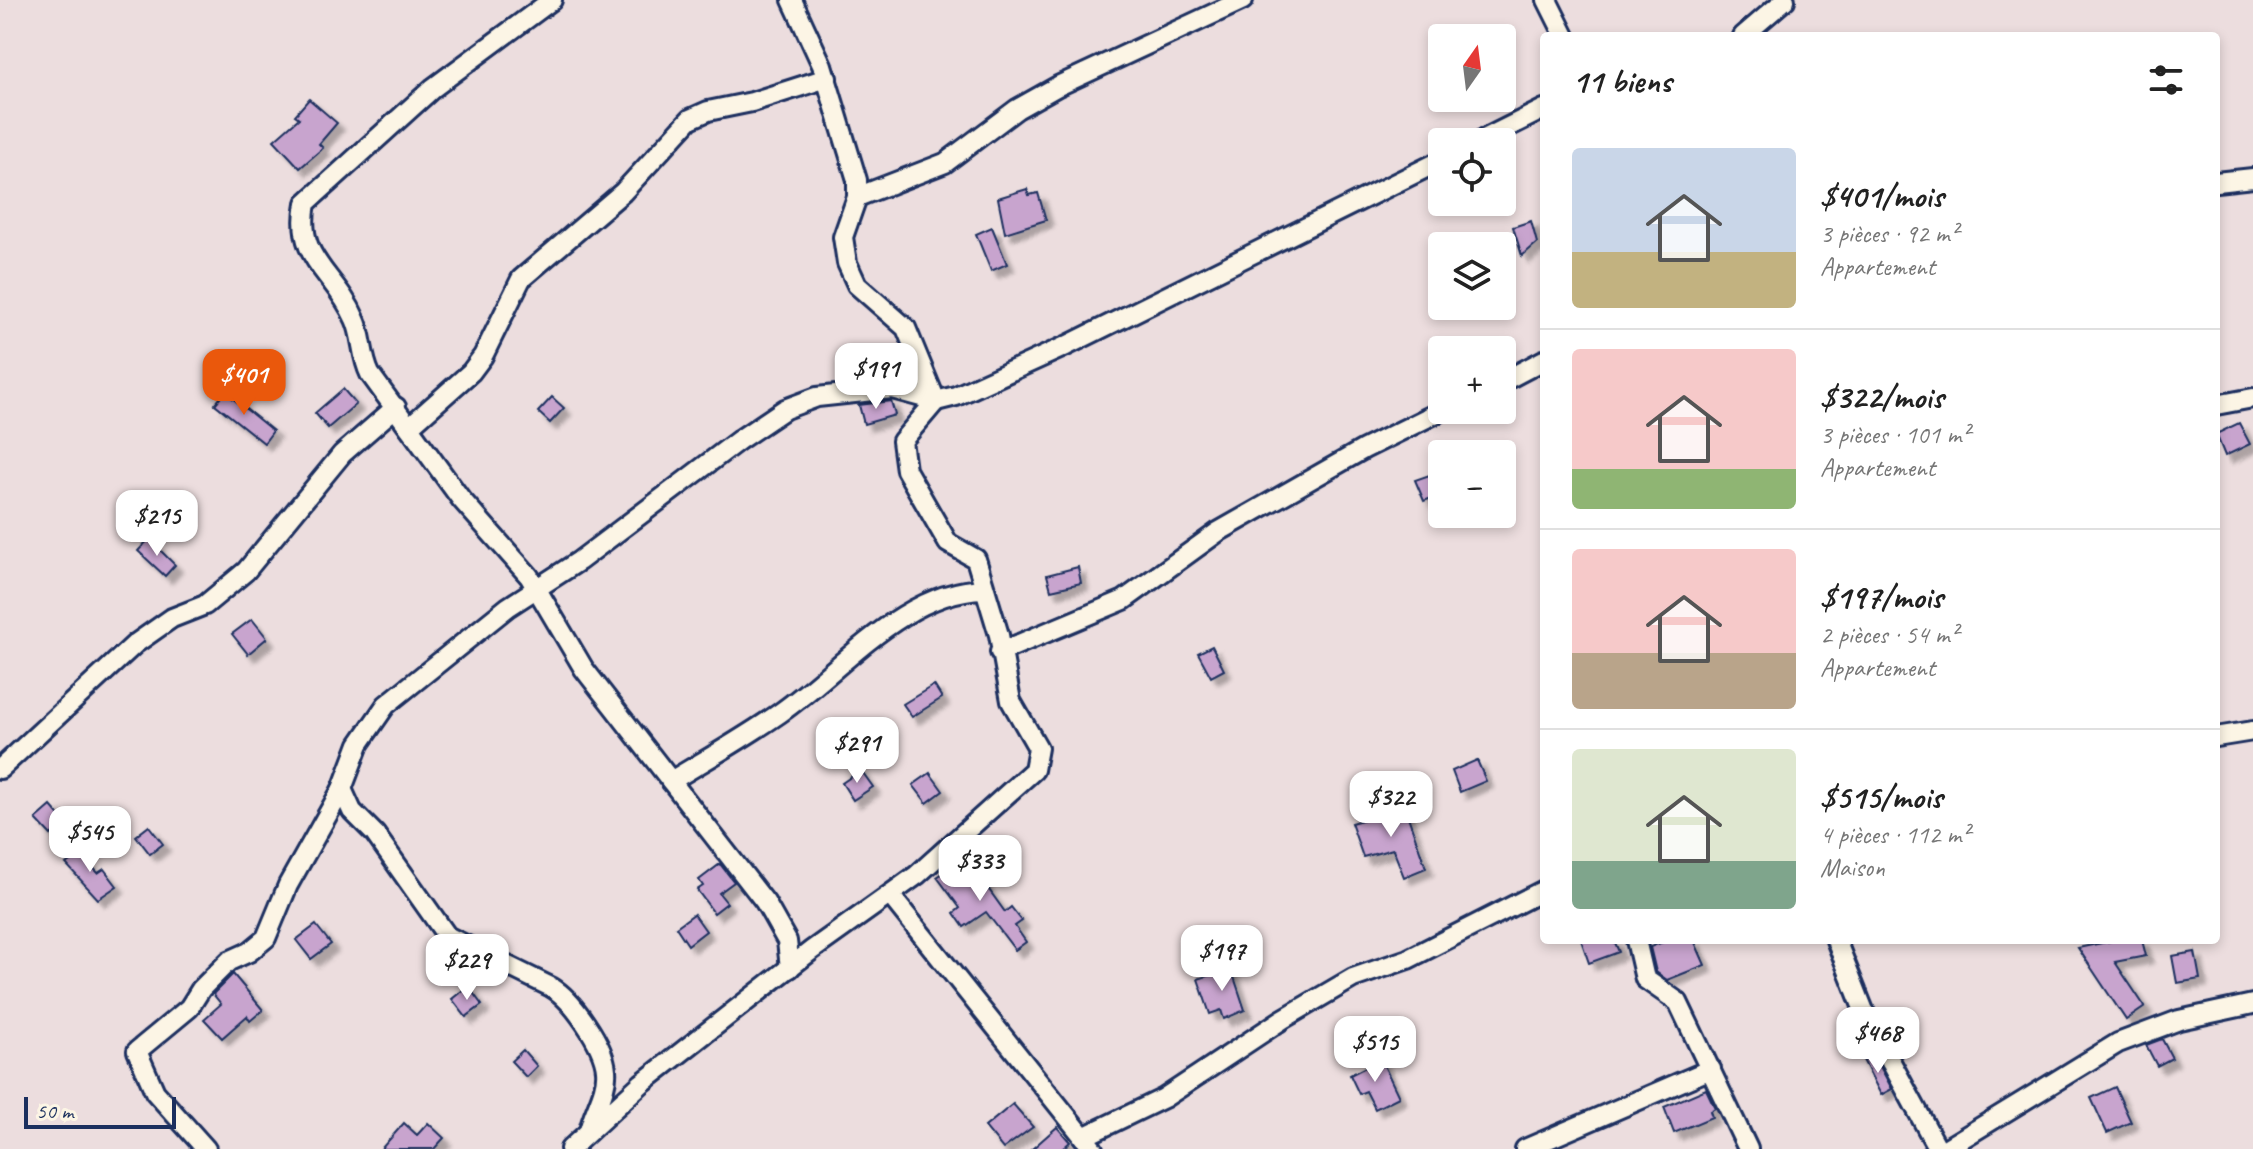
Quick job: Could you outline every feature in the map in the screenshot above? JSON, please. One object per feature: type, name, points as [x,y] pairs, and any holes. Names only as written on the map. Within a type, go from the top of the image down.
[{"type":"street","points":[[552,0],[433,88],[306,203],[302,226],[307,250],[346,299],[358,324],[366,366],[461,499],[509,550],[536,588],[584,669],[765,902],[787,941],[790,968]]},
{"type":"street","points":[[792,0],[827,78],[857,180],[857,197],[843,237],[847,263],[857,285],[906,328],[936,401]]},
{"type":"street","points":[[857,197],[945,163],[1017,109],[1058,86],[1148,41],[1243,0]]},
{"type":"street","points":[[1547,0],[1563,32]]},
{"type":"street","points":[[1748,32],[1785,0]]},
{"type":"street","points":[[409,427],[471,372],[483,356],[521,279],[639,177],[690,119],[708,111],[752,102],[827,78]]},
{"type":"street","points":[[1506,128],[1540,111]]},
{"type":"street","points":[[570,1149],[642,1083],[890,895],[1024,779],[1038,761],[1038,748],[1031,732],[1011,701],[999,635],[976,559],[948,543],[906,470],[901,454],[902,441],[936,401],[1066,346],[1428,167]]},
{"type":"street","points":[[2220,182],[2253,178]]},
{"type":"street","points":[[1516,375],[1540,362]]},
{"type":"street","points":[[206,1149],[155,1092],[137,1051],[189,1008],[201,989],[229,961],[249,952],[266,938],[288,885],[342,789],[359,744],[386,705],[508,607],[785,409],[817,397],[892,389],[936,401]]},
{"type":"street","points":[[2220,404],[2253,398]]},
{"type":"street","points":[[0,769],[135,644],[172,618],[205,605],[246,571],[342,454],[396,407]]},
{"type":"street","points":[[1000,652],[1124,600],[1218,532],[1364,449],[1428,417]]},
{"type":"street","points":[[671,781],[781,713],[888,628],[948,592],[984,589]]},
{"type":"street","points":[[2220,736],[2253,731]]},
{"type":"street","points":[[342,789],[352,811],[375,834],[447,936],[567,996],[606,1069],[604,1087],[588,1134]]},
{"type":"street","points":[[890,895],[1088,1143],[1353,978],[1408,959],[1540,892]]},
{"type":"street","points":[[1637,944],[1645,979],[1678,1002],[1748,1149]]},
{"type":"street","points":[[1838,944],[1866,1016],[1938,1149]]},
{"type":"street","points":[[1945,1149],[2118,1043],[2179,1020],[2253,1004]]},
{"type":"street","points":[[1525,1149],[1711,1069]]},
{"type":"building","points":[[309,99],[337,123],[319,144],[323,148],[300,168],[274,140],[299,118],[295,115]]},
{"type":"building","points":[[1027,189],[1029,195],[1038,193],[1046,220],[1005,233],[998,198]]},
{"type":"building","points":[[1531,221],[1537,243],[1522,256],[1516,232],[1513,227]]},
{"type":"building","points":[[992,227],[1007,264],[991,271],[976,234]]},
{"type":"building","points":[[343,389],[356,404],[328,428],[315,413]]},
{"type":"building","points":[[225,392],[273,431],[264,443],[215,404]]},
{"type":"building","points":[[552,397],[564,408],[550,423],[538,412]]},
{"type":"building","points":[[891,401],[895,415],[864,424],[859,405]]},
{"type":"building","points":[[2239,423],[2250,444],[2225,456],[2220,432]]},
{"type":"building","points":[[1428,475],[1428,499],[1424,501],[1415,480]]},
{"type":"building","points":[[149,539],[175,565],[165,576],[138,551]]},
{"type":"building","points":[[1078,567],[1081,583],[1051,590],[1047,575]]},
{"type":"building","points":[[252,619],[267,638],[248,654],[232,634]]},
{"type":"building","points":[[1212,646],[1224,670],[1211,677],[1198,653]]},
{"type":"building","points":[[934,685],[942,698],[912,717],[903,704]]},
{"type":"building","points":[[1477,760],[1486,781],[1460,792],[1452,771]]},
{"type":"building","points":[[861,770],[873,787],[853,800],[842,783]]},
{"type":"building","points":[[930,773],[943,791],[927,803],[913,785]]},
{"type":"building","points":[[51,806],[65,822],[51,835],[36,819]]},
{"type":"building","points":[[1405,808],[1426,868],[1404,877],[1393,849],[1363,857],[1351,823]]},
{"type":"building","points":[[149,826],[163,844],[150,854],[136,836]]},
{"type":"building","points":[[73,846],[98,873],[104,869],[117,886],[98,899],[66,864],[70,861],[64,853]]},
{"type":"building","points":[[720,864],[734,882],[719,893],[727,903],[714,913],[697,890],[703,886],[699,880]]},
{"type":"building","points":[[954,866],[960,875],[972,866],[1005,912],[1011,907],[1022,921],[1015,926],[1026,942],[1015,950],[986,912],[964,927],[954,913],[960,908],[937,877]]},
{"type":"building","points":[[694,914],[706,931],[688,945],[676,927]]},
{"type":"building","points":[[316,925],[331,944],[311,959],[296,940]]},
{"type":"building","points":[[1582,944],[1616,944],[1619,952],[1589,963]]},
{"type":"building","points":[[1658,944],[1696,944],[1705,965],[1667,980],[1656,972],[1650,947]]},
{"type":"building","points":[[2097,944],[2143,944],[2146,956],[2115,962],[2145,1007],[2126,1020],[2078,948]]},
{"type":"building","points":[[2195,952],[2200,979],[2177,983],[2172,956]]},
{"type":"building","points":[[1231,968],[1245,1010],[1224,1019],[1221,1010],[1210,1014],[1198,979]]},
{"type":"building","points":[[233,974],[263,1010],[250,1021],[247,1016],[222,1038],[204,1019],[221,1004],[213,994]]},
{"type":"building","points":[[468,986],[482,1005],[466,1017],[452,999]]},
{"type":"building","points":[[2162,1039],[2172,1058],[2157,1066],[2146,1045]]},
{"type":"building","points":[[523,1050],[537,1066],[526,1077],[511,1061]]},
{"type":"building","points":[[1874,1055],[1892,1089],[1881,1095],[1863,1060]]},
{"type":"building","points":[[1381,1059],[1399,1097],[1375,1109],[1366,1091],[1359,1094],[1350,1075]]},
{"type":"building","points":[[2115,1087],[2131,1122],[2107,1133],[2091,1098]]},
{"type":"building","points":[[1706,1089],[1715,1108],[1710,1111],[1712,1117],[1674,1133],[1664,1107]]},
{"type":"building","points":[[1013,1104],[1033,1127],[1003,1149],[985,1127]]},
{"type":"building","points":[[404,1123],[417,1135],[428,1123],[444,1138],[434,1149],[381,1149]]},
{"type":"building","points":[[1057,1127],[1070,1142],[1062,1149],[1032,1149]]}]
